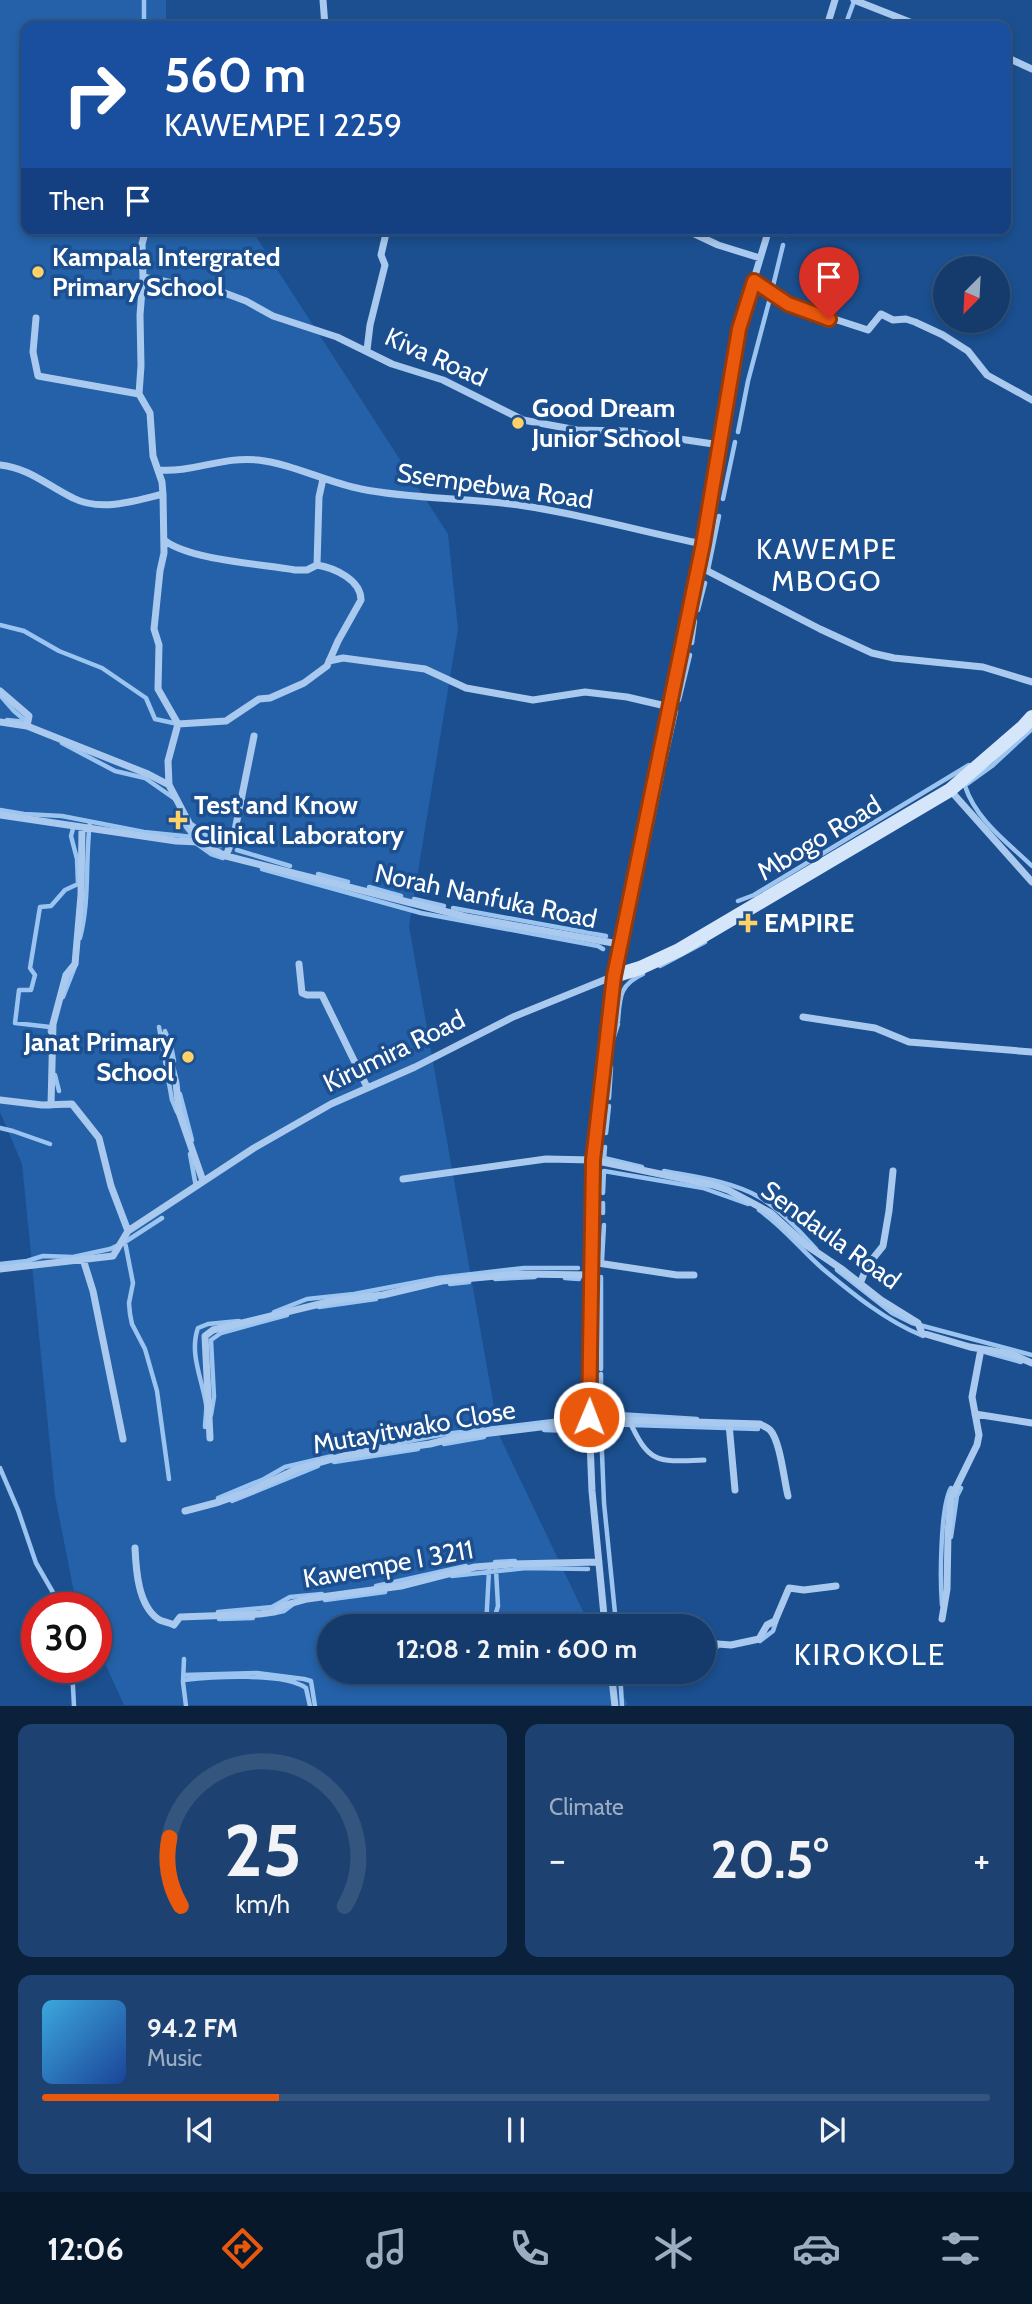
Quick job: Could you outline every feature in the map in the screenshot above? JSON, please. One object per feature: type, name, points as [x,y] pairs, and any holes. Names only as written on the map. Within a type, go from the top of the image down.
[{"type":"street","points":[[323,0],[325,21]]},
{"type":"street","points":[[829,21],[835,0]]},
{"type":"street","points":[[854,0],[907,21]]},
{"type":"street","points":[[1011,59],[1032,69]]},
{"type":"street","points":[[144,235],[139,394],[150,413],[153,456],[163,495],[163,540],[154,629],[159,645],[158,688],[178,724],[168,761],[169,785],[199,842]]},
{"type":"street","points":[[367,350],[370,325],[385,265],[381,255],[386,235]]},
{"type":"street","points":[[697,235],[760,258]]},
{"type":"street","points":[[604,1614],[589,1417],[591,1262],[593,1160],[614,976],[703,544],[739,329],[767,235]]},
{"type":"street","name":"Kiva Road","points":[[143,277],[214,289],[246,301],[273,316],[337,337],[393,364],[443,380],[523,419],[577,430],[626,430],[720,445]]},
{"type":"street","points":[[754,281],[788,304],[849,326],[868,330],[881,314],[893,320],[906,319],[927,327],[968,351],[987,375],[1032,400]]},
{"type":"street","points":[[36,318],[33,352],[38,376],[139,394]]},
{"type":"street","name":"Ssempebwa Road","points":[[158,470],[191,469],[213,462],[256,460],[276,463],[362,489],[415,497],[473,499],[525,506],[703,544]]},
{"type":"street","points":[[0,465],[23,470],[76,500],[92,503],[129,503],[163,495]]},
{"type":"street","points":[[317,565],[319,497],[323,479]]},
{"type":"street","points":[[163,540],[192,553],[295,570],[307,570],[317,565],[337,572],[353,582],[362,596],[329,661],[304,684],[270,698],[259,699],[226,721],[178,724]]},
{"type":"street","points":[[698,566],[872,653],[894,658],[983,667],[1032,682]]},
{"type":"street","points":[[329,661],[356,659],[425,669],[466,688],[533,700],[584,692],[615,695],[670,707]]},
{"type":"street","points":[[0,691],[29,716],[27,726]]},
{"type":"street","name":"Mbogo Road","points":[[614,976],[640,968],[679,950],[950,790],[1032,717]]},
{"type":"street","points":[[0,722],[27,726],[148,774],[169,785]]},
{"type":"street","points":[[226,856],[234,835],[254,736]]},
{"type":"street","points":[[950,790],[1032,882]]},
{"type":"street","points":[[0,815],[199,842]]},
{"type":"street","points":[[51,1105],[53,1024],[66,975],[75,964],[81,895],[82,828]]},
{"type":"street","name":"Norah Nanfuka Road","points":[[199,842],[226,856],[467,918],[619,944]]},
{"type":"street","points":[[299,964],[302,993],[307,996],[321,995],[367,1087]]},
{"type":"street","name":"Kirumira Road","points":[[83,1259],[113,1256],[128,1231],[196,1188],[202,1181],[331,1104],[415,1067],[513,1017],[614,976]]},
{"type":"street","points":[[803,1017],[875,1028],[909,1042],[1032,1052]]},
{"type":"street","points":[[163,1035],[176,1083],[178,1112],[202,1181]]},
{"type":"street","points":[[0,1100],[51,1105],[72,1104],[99,1138],[111,1186],[128,1231]]},
{"type":"street","name":"Sendaula Road","points":[[404,1179],[546,1159],[593,1160],[728,1190],[771,1213],[806,1245],[918,1323],[922,1333],[1011,1354],[1032,1363]]},
{"type":"street","points":[[860,1284],[867,1266],[883,1247],[890,1211],[892,1171]]},
{"type":"street","points":[[0,1269],[83,1259],[93,1291],[123,1439]]},
{"type":"street","points":[[591,1262],[677,1275],[694,1275]]},
{"type":"street","points":[[210,1438],[208,1372],[204,1346],[205,1336],[213,1330],[336,1300],[383,1295],[442,1281],[519,1274],[591,1275]]},
{"type":"street","points":[[942,1619],[947,1589],[951,1498],[977,1445],[979,1435],[973,1386],[981,1349]]},
{"type":"street","points":[[975,1414],[1032,1423]]},
{"type":"street","name":"Mutayitwako Close","points":[[185,1511],[219,1503],[297,1469],[343,1456],[430,1444],[457,1437],[557,1425],[589,1417],[760,1424],[770,1430],[778,1445],[788,1496]]},
{"type":"street","points":[[729,1424],[736,1490]]},
{"type":"street","name":"Kawempe I 3211","points":[[135,1548],[140,1585],[149,1609],[159,1620],[174,1625],[180,1617],[274,1612],[282,1606],[307,1599],[401,1586],[475,1567],[599,1562]]},
{"type":"street","points":[[716,1644],[730,1646],[759,1640],[767,1625],[775,1621],[789,1588],[804,1590],[836,1586]]},
{"type":"street","points":[[612,1684],[615,1706]]},
{"type":"lane","points":[[629,1420],[640,1444],[654,1458],[671,1462],[704,1460]]},
{"type":"shaded area","points":[[0,0],[166,0],[166,21],[21,21],[21,235],[255,235],[448,534],[458,629],[409,926],[499,1435],[584,1614],[317,1614],[317,1684],[618,1684],[628,1705],[124,1705],[112,1679],[112,1592],[74,1592],[55,1496],[22,1164],[0,1112]]},
{"type":"waterway","points":[[144,0],[144,21]]},
{"type":"waterway","points":[[847,21],[853,4]]},
{"type":"waterway","points":[[773,286],[783,245]]},
{"type":"waterway","points":[[738,432],[748,381],[770,298]]},
{"type":"waterway","points":[[723,499],[735,442]]},
{"type":"waterway","points":[[708,570],[719,516]]},
{"type":"waterway","points":[[698,610],[705,583]]},
{"type":"waterway","points":[[692,643],[695,621]]},
{"type":"waterway","points":[[0,625],[24,631],[59,651],[102,668],[146,698],[155,719],[178,724]]},
{"type":"waterway","points":[[679,700],[690,655]]},
{"type":"waterway","points":[[0,695],[27,722]]},
{"type":"waterway","points":[[664,765],[676,711]]},
{"type":"waterway","points":[[7,720],[26,722]]},
{"type":"waterway","points":[[967,784],[992,766],[1032,729]]},
{"type":"waterway","points":[[62,743],[115,771],[145,778],[175,799]]},
{"type":"waterway","points":[[738,901],[754,895],[969,765]]},
{"type":"waterway","points":[[645,856],[662,775]]},
{"type":"waterway","points":[[965,786],[984,820],[1032,866]]},
{"type":"waterway","points":[[0,810],[62,816],[144,832],[193,837]]},
{"type":"waterway","points":[[182,816],[193,836]]},
{"type":"waterway","points":[[80,938],[85,909],[90,822]]},
{"type":"waterway","points":[[50,1032],[50,1027],[15,1023],[19,990],[31,990],[35,975],[30,968],[40,907],[51,906],[65,890],[78,884],[77,859],[71,836],[74,825]]},
{"type":"waterway","points":[[193,825],[220,846]]},
{"type":"waterway","points":[[197,844],[211,854],[223,858]]},
{"type":"waterway","points":[[237,850],[290,866]]},
{"type":"waterway","points":[[262,869],[421,913],[603,949]]},
{"type":"waterway","points":[[318,874],[348,882]]},
{"type":"waterway","points":[[369,887],[401,896]]},
{"type":"waterway","points":[[414,899],[444,906]]},
{"type":"waterway","points":[[453,908],[606,936]]},
{"type":"waterway","points":[[660,966],[705,942]]},
{"type":"waterway","points":[[63,997],[76,964]]},
{"type":"waterway","points":[[618,1021],[619,1005],[625,987],[643,974]]},
{"type":"waterway","points":[[610,1049],[618,1024]]},
{"type":"waterway","points":[[159,1027],[172,1100],[177,1112]]},
{"type":"waterway","points":[[165,1031],[174,1061]]},
{"type":"waterway","points":[[609,1098],[611,1067]]},
{"type":"waterway","points":[[55,1075],[59,1091]]},
{"type":"waterway","points":[[180,1094],[192,1140]]},
{"type":"waterway","points":[[606,1133],[609,1106]]},
{"type":"waterway","points":[[0,1128],[50,1144]]},
{"type":"waterway","points":[[604,1159],[605,1147]]},
{"type":"waterway","points":[[190,1154],[196,1187]]},
{"type":"waterway","points":[[604,1158],[642,1167]]},
{"type":"waterway","points":[[603,1193],[604,1171],[703,1188],[748,1204]]},
{"type":"waterway","points":[[664,1171],[725,1183],[759,1197],[782,1214],[816,1249]]},
{"type":"waterway","points":[[603,1203],[603,1213]]},
{"type":"waterway","points":[[759,1210],[858,1297],[896,1323],[923,1336]]},
{"type":"waterway","points":[[0,1264],[43,1256],[73,1257],[110,1249],[162,1218]]},
{"type":"waterway","points":[[602,1260],[604,1225]]},
{"type":"waterway","points":[[125,1242],[133,1283],[130,1314],[132,1324],[145,1349],[157,1391],[169,1479]]},
{"type":"waterway","points":[[274,1312],[307,1299],[354,1294],[438,1278],[524,1268],[578,1268]]},
{"type":"waterway","points":[[837,1270],[892,1313],[912,1323],[1032,1355]]},
{"type":"waterway","points":[[495,1279],[535,1277]]},
{"type":"waterway","points":[[601,1277],[601,1369]]},
{"type":"waterway","points":[[565,1278],[579,1279]]},
{"type":"waterway","points":[[450,1284],[469,1282]]},
{"type":"waterway","points":[[319,1307],[376,1299]]},
{"type":"waterway","points":[[211,1415],[214,1397],[211,1340],[221,1333],[287,1315]]},
{"type":"waterway","points":[[205,1427],[206,1404],[195,1347],[198,1328],[208,1324],[239,1321]]},
{"type":"waterway","points":[[985,1352],[1021,1362]]},
{"type":"waterway","points":[[601,1374],[601,1396]]},
{"type":"waterway","points":[[601,1413],[697,1419]]},
{"type":"waterway","points":[[358,1451],[445,1434],[570,1419]]},
{"type":"waterway","points":[[601,1424],[758,1429]]},
{"type":"waterway","points":[[601,1428],[604,1503],[615,1613]]},
{"type":"waterway","points":[[544,1430],[577,1431]]},
{"type":"waterway","points":[[444,1444],[484,1437]]},
{"type":"waterway","points":[[334,1462],[418,1449]]},
{"type":"waterway","points":[[218,1498],[285,1467],[332,1456]]},
{"type":"waterway","points":[[232,1501],[318,1466]]},
{"type":"waterway","points":[[0,1468],[36,1563],[53,1592]]},
{"type":"waterway","points":[[942,1605],[943,1527],[947,1497],[951,1488]]},
{"type":"waterway","points":[[951,1537],[957,1496],[961,1488]]},
{"type":"waterway","points":[[495,1562],[515,1561]]},
{"type":"waterway","points":[[376,1586],[466,1566]]},
{"type":"waterway","points":[[452,1576],[526,1568],[588,1569]]},
{"type":"waterway","points":[[496,1570],[498,1606],[496,1614]]},
{"type":"waterway","points":[[487,1614],[489,1571]]},
{"type":"waterway","points":[[325,1600],[385,1592]]},
{"type":"waterway","points":[[218,1612],[272,1607],[290,1597],[322,1594]]},
{"type":"waterway","points":[[275,1613],[292,1605]]},
{"type":"waterway","points":[[219,1619],[253,1618]]},
{"type":"waterway","points":[[760,1641],[773,1631],[776,1622]]},
{"type":"waterway","points":[[184,1659],[186,1706]]},
{"type":"waterway","points":[[184,1675],[257,1673],[304,1679],[311,1681],[315,1706]]},
{"type":"waterway","points":[[184,1680],[247,1677],[296,1683],[306,1688],[310,1706]]},
{"type":"waterway","points":[[73,1683],[74,1706]]},
{"type":"waterway","points":[[621,1684],[622,1706]]},
{"type":"place","name":"Kampala Intergrated Primary School","points":[[38,272]]},
{"type":"place","name":"Good Dream Junior School","points":[[518,423]]},
{"type":"place","name":"Test and Know Clinical Laboratory","points":[[178,820]]},
{"type":"place","name":"EMPIRE","points":[[748,923]]},
{"type":"place","name":"Janat Primary School","points":[[188,1057]]},
{"type":"district","name":"KAWEMPE MBOGO","points":[[827,565]]},
{"type":"district","name":"KIROKOLE","points":[[870,1654]]},
{"type":"route","points":[[589,1417],[593,1160],[614,976],[703,544],[739,329],[754,281],[788,304],[829,319]]}]
